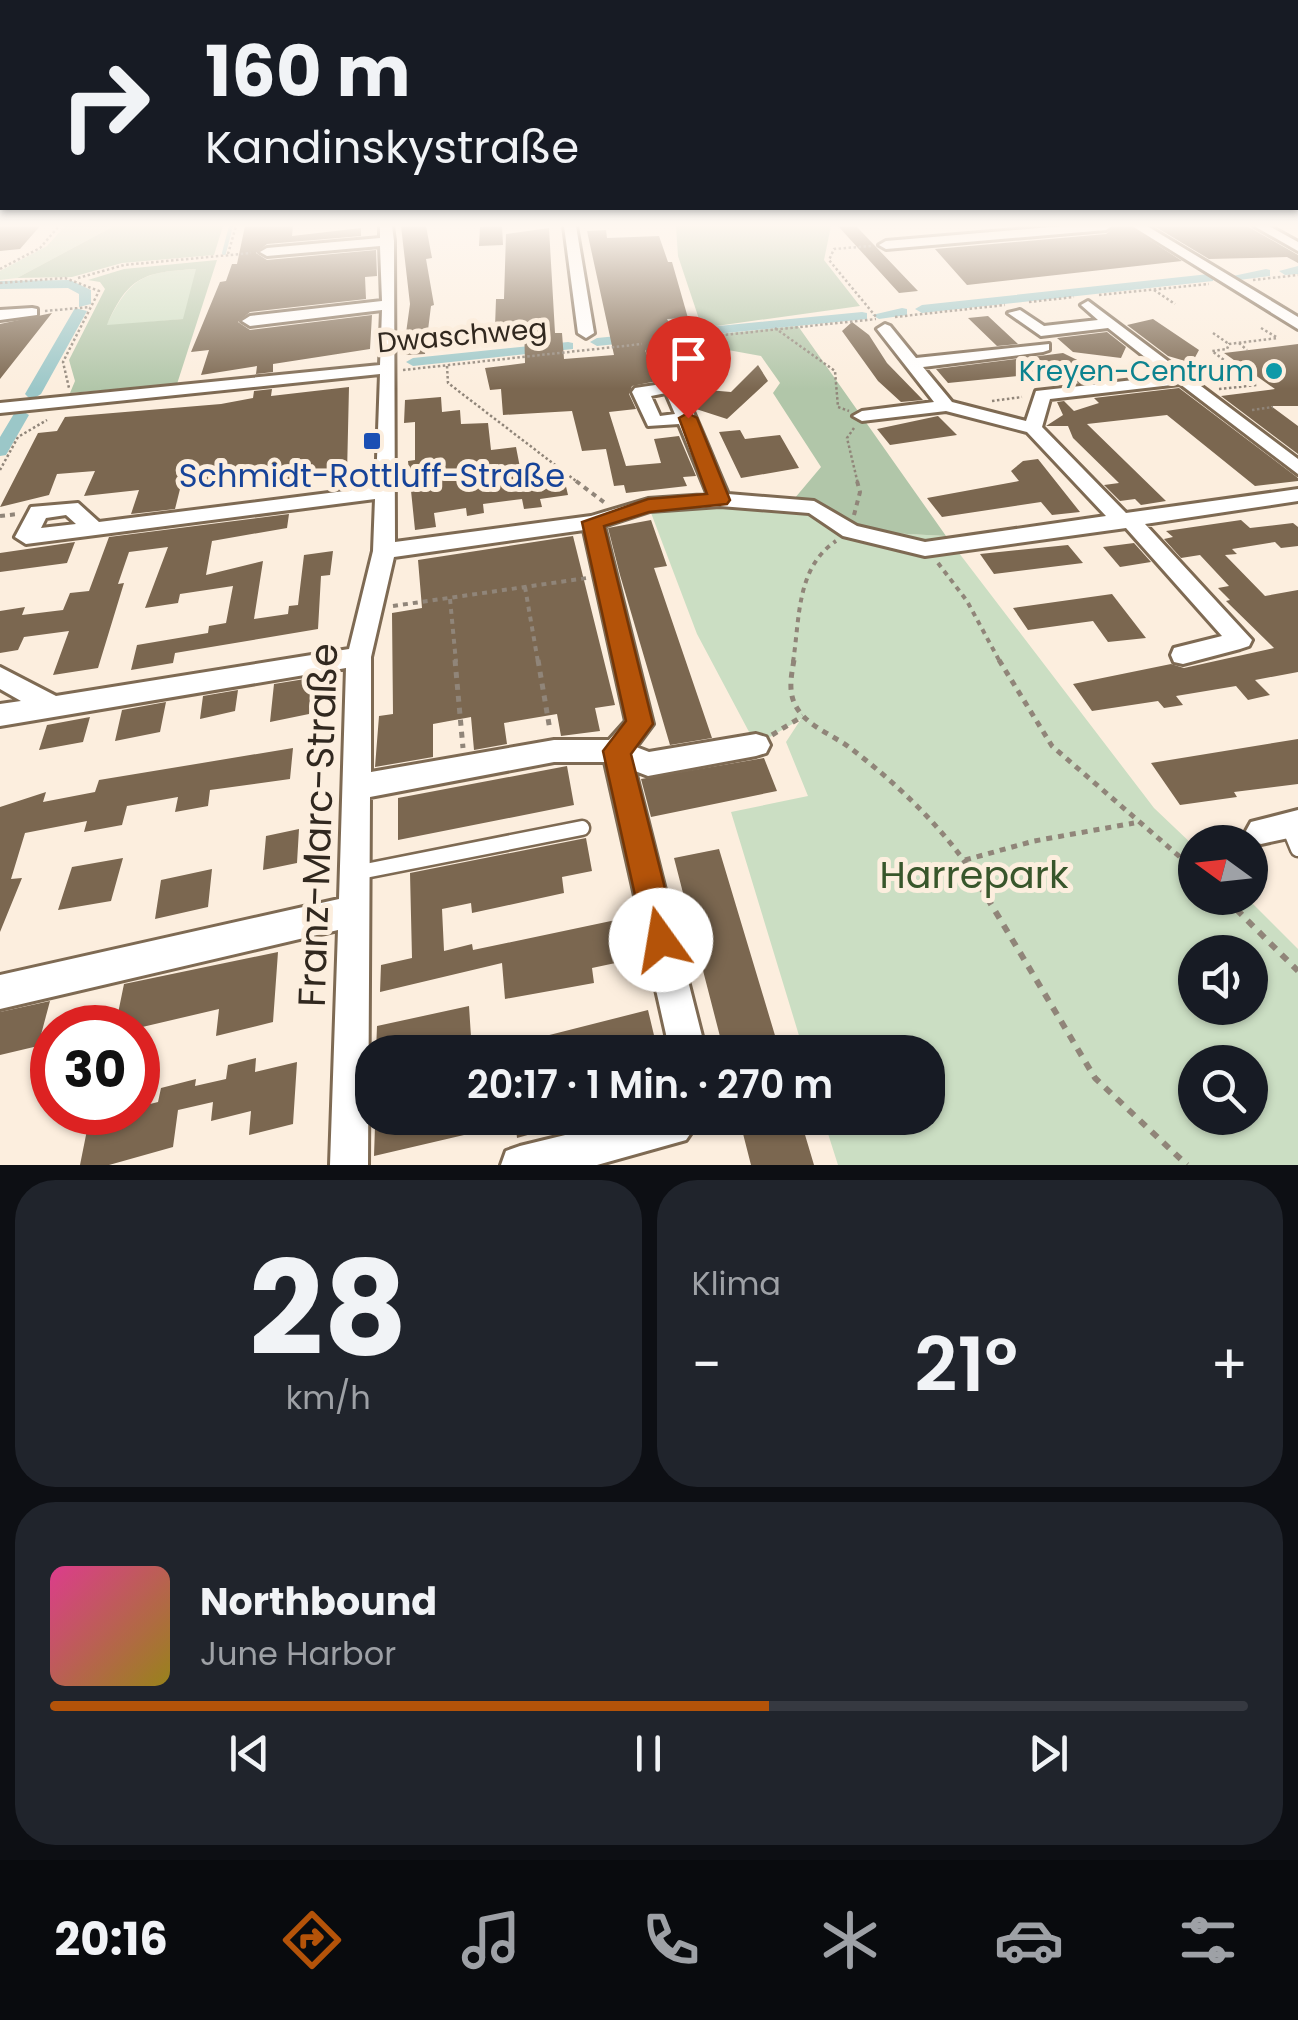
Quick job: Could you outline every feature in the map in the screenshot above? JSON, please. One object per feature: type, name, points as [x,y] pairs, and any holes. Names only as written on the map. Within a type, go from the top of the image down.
[{"type":"street","points":[[386,370],[389,280]]},
{"type":"street","points":[[578,280],[586,333]]},
{"type":"street","points":[[1224,280],[1298,324]]},
{"type":"street","points":[[1087,299],[1110,322],[1298,468]]},
{"type":"street","points":[[250,322],[390,304]]},
{"type":"street","points":[[1014,307],[1042,339]]},
{"type":"street","points":[[0,315],[32,312]]},
{"type":"street","points":[[912,363],[1110,322]]},
{"type":"street","points":[[881,324],[946,406]]},
{"type":"street","points":[[656,349],[720,500]]},
{"type":"street","name":"Dwaschweg","points":[[0,408],[386,370]]},
{"type":"street","name":"Franz-Marc-Straße","points":[[348,1165],[359,656],[384,551],[386,370]]},
{"type":"street","points":[[1033,428],[1042,395],[1182,379]]},
{"type":"street","points":[[675,387],[642,392],[654,422],[688,418]]},
{"type":"street","points":[[862,416],[946,406],[1033,428],[1240,640],[1182,656]]},
{"type":"street","points":[[94,529],[384,492]]},
{"type":"street","points":[[384,551],[606,518],[648,505],[720,500],[814,507],[850,531],[924,549],[1289,496],[1298,513]]},
{"type":"street","points":[[606,518],[606,576],[640,724],[616,751]]},
{"type":"street","points":[[0,715],[359,656]]},
{"type":"street","points":[[0,677],[52,706]]},
{"type":"street","points":[[358,786],[554,751],[616,751],[648,764],[756,745]]},
{"type":"street","points":[[616,751],[684,1035]]},
{"type":"street","points":[[1268,830],[1298,825]]},
{"type":"street","points":[[0,992],[353,911]]},
{"type":"street","points":[[520,1165],[641,1135]]},
{"type":"lane","points":[[1298,825],[1291,832],[1298,849]]},
{"type":"lane","points":[[355,874],[582,828]]},
{"type":"path","points":[[0,283],[66,280]]},
{"type":"path","points":[[65,396],[70,381],[62,362],[99,290],[78,280]]},
{"type":"path","points":[[845,280],[881,324]]},
{"type":"path","name":"Dwaschweg","points":[[386,370],[775,328],[881,324],[1227,282]]},
{"type":"path","points":[[1154,290],[1174,304]]},
{"type":"path","points":[[32,312],[90,307]]},
{"type":"path","points":[[775,328],[834,371],[838,406],[862,416],[847,438],[860,492],[850,531],[817,554],[806,574],[790,692],[803,716],[851,749],[923,812],[965,860],[1095,1078],[1187,1165]]},
{"type":"path","points":[[1212,333],[1228,344],[1278,338],[1262,328]]},
{"type":"path","points":[[1239,343],[1247,350]]},
{"type":"path","points":[[1199,392],[1257,384],[1212,351],[1227,349],[1228,344]]},
{"type":"path","points":[[447,366],[448,383],[606,518]]},
{"type":"path","points":[[992,401],[1042,395]]},
{"type":"path","points":[[0,470],[18,437],[57,412]]},
{"type":"path","points":[[924,549],[975,616],[1038,729],[1134,823],[1178,855]]},
{"type":"path","points":[[369,609],[606,576]]},
{"type":"path","points":[[525,587],[554,751]]},
{"type":"path","points":[[450,598],[465,766]]},
{"type":"path","points":[[756,745],[803,716]]},
{"type":"path","points":[[965,860],[1034,841],[1134,823]]},
{"type":"path","points":[[1242,915],[1298,971]]},
{"type":"green space","points":[[90,280],[140,280],[123,296],[107,325],[183,319],[193,280],[210,280],[177,384],[70,393],[75,381],[69,360],[105,289],[100,282]]},
{"type":"green space","points":[[141,280],[194,280],[184,319],[106,326]]},
{"type":"green space","points":[[686,280],[840,280],[860,306],[702,328]]},
{"type":"green space","points":[[798,326],[946,536],[850,531],[814,507],[789,505],[821,467],[773,393],[780,383],[761,356],[728,350],[695,353],[688,337]]},
{"type":"green space","name":"Harrepark","points":[[720,500],[814,507],[850,531],[946,536],[1154,808],[1178,831],[1178,915],[1264,915],[1298,949],[1298,1165],[838,1165],[828,1135],[945,1135],[945,1035],[799,1035],[731,812],[808,796],[786,742],[801,719],[756,745],[697,634],[648,505]]},
{"type":"building","points":[[365,280],[366,299],[250,312],[238,322],[250,330],[372,315],[370,349],[273,364],[273,372],[256,374],[257,366],[201,375],[209,350],[191,352],[220,282]]},
{"type":"building","points":[[407,280],[430,280],[434,305],[425,354],[403,355],[410,304]]},
{"type":"building","points":[[505,280],[552,280],[555,333],[562,333],[564,359],[614,355],[598,280],[677,280],[688,318],[667,319],[691,366],[676,368],[666,349],[654,341],[645,350],[657,381],[632,386],[629,394],[636,409],[609,412],[626,466],[661,463],[654,439],[679,436],[696,476],[683,477],[687,486],[626,493],[624,485],[614,486],[606,449],[582,451],[572,411],[503,415],[501,389],[490,390],[485,368],[525,363],[524,325],[495,327],[496,299],[504,299]]},
{"type":"building","points":[[887,280],[908,280],[918,291],[899,293]]},
{"type":"building","points":[[963,280],[1009,280],[967,285]]},
{"type":"building","points":[[52,313],[0,379],[0,324]]},
{"type":"building","points":[[988,316],[1018,344],[997,346],[968,318]]},
{"type":"building","points":[[1153,319],[1199,350],[1192,363],[1168,356],[1127,325]]},
{"type":"building","points":[[852,322],[869,335],[887,363],[923,400],[901,402],[878,381],[842,331]]},
{"type":"building","points":[[1107,332],[1126,347],[1121,358],[1073,352],[1057,338]]},
{"type":"building","name":"Kreyen-Centrum","points":[[1298,344],[1298,406],[1271,406],[1298,426],[1298,454],[1221,396],[1275,389],[1224,353]]},
{"type":"building","points":[[1063,353],[1114,378],[1078,383],[1066,371],[948,383],[936,369]]},
{"type":"building","points":[[758,365],[768,381],[727,419],[696,409],[694,404],[708,390],[731,392]]},
{"type":"building","points":[[349,387],[347,474],[180,489],[175,509],[131,514],[139,490],[84,496],[95,471],[57,474],[49,495],[0,507],[38,433],[57,431],[65,417],[221,404],[253,398],[254,391],[272,389],[271,396]]},
{"type":"building","points":[[1179,388],[1298,481],[1255,486],[1167,415],[1087,424],[1166,501],[1141,505],[1135,499],[1120,501],[1104,485],[1119,483],[1073,438],[1068,426],[1046,426],[1063,415],[1057,402],[1064,401],[1074,411],[1099,403],[1094,398]]},
{"type":"building","points":[[441,397],[442,412],[460,410],[461,424],[488,423],[491,450],[516,447],[523,483],[564,478],[568,495],[540,499],[542,507],[524,509],[522,499],[483,504],[484,513],[467,516],[466,508],[434,513],[436,527],[415,530],[408,461],[415,460],[415,422],[404,423],[405,400]]},
{"type":"building","points":[[938,416],[957,435],[890,445],[877,429]]},
{"type":"building","points":[[740,430],[745,439],[780,435],[799,468],[741,478],[719,432]]},
{"type":"building","points":[[1038,459],[1080,512],[1052,515],[1041,502],[942,517],[927,498],[1019,481],[1011,471],[1023,461]]},
{"type":"building","points":[[289,514],[287,528],[212,541],[206,575],[263,561],[254,619],[288,614],[289,606],[298,605],[304,555],[333,551],[330,575],[321,576],[318,629],[175,653],[173,663],[131,670],[137,645],[208,633],[209,626],[226,623],[233,586],[180,594],[178,603],[145,608],[168,547],[129,552],[118,584],[124,583],[98,668],[53,675],[69,631],[24,637],[18,650],[0,653],[0,611],[25,607],[22,615],[63,610],[70,593],[89,591],[109,537]]},
{"type":"building","points":[[651,520],[667,566],[654,568],[712,738],[670,745],[620,575],[608,528]]},
{"type":"building","points":[[1241,520],[1250,528],[1293,523],[1298,527],[1298,546],[1281,548],[1275,542],[1232,549],[1237,554],[1225,555],[1265,596],[1298,590],[1298,672],[1255,680],[1270,695],[1248,700],[1236,686],[1176,696],[1183,705],[1164,708],[1158,701],[1092,711],[1073,684],[1171,664],[1184,668],[1274,648],[1226,601],[1230,600],[1218,588],[1229,586],[1200,555],[1181,558],[1164,539],[1173,537],[1166,531]]},
{"type":"building","points":[[573,536],[615,705],[595,708],[600,731],[561,736],[557,714],[504,723],[507,744],[474,750],[471,717],[433,724],[433,757],[375,767],[379,716],[393,714],[392,613],[422,608],[418,560]]},
{"type":"building","points":[[75,542],[67,563],[0,572],[0,553]]},
{"type":"building","points":[[1134,543],[1151,562],[1120,567],[1103,547]]},
{"type":"building","points":[[1068,545],[1083,563],[994,574],[980,554]]},
{"type":"building","points":[[1112,594],[1146,638],[1108,642],[1093,621],[1028,630],[1013,608]]},
{"type":"building","points":[[311,678],[309,714],[270,722],[274,684]]},
{"type":"building","points":[[238,690],[235,711],[200,719],[203,696]]},
{"type":"building","points":[[166,702],[160,732],[115,741],[122,710]]},
{"type":"building","points":[[90,717],[83,742],[39,750],[47,725]]},
{"type":"building","points":[[1298,739],[1298,784],[1234,792],[1237,797],[1180,805],[1151,763]]},
{"type":"building","points":[[293,748],[290,779],[210,790],[208,806],[175,812],[178,797],[127,806],[122,825],[84,832],[87,821],[25,833],[11,879],[22,878],[0,932],[0,807],[46,792],[43,802],[95,792],[99,780]]},
{"type":"building","points":[[764,758],[777,791],[651,817],[641,779]]},
{"type":"building","points":[[567,766],[574,805],[398,840],[398,798]]},
{"type":"building","points":[[299,829],[297,863],[263,870],[266,836]]},
{"type":"building","points":[[586,838],[592,871],[562,877],[564,893],[472,913],[471,903],[442,909],[444,951],[472,944],[473,950],[630,917],[639,958],[592,968],[594,983],[505,999],[502,963],[380,992],[381,965],[412,958],[410,873]]},
{"type":"building","points":[[719,849],[775,1035],[720,1035],[674,858]]},
{"type":"building","points":[[123,858],[111,901],[58,910],[72,867]]},
{"type":"building","points":[[212,869],[208,907],[155,919],[161,880]]},
{"type":"building","points":[[278,952],[273,1022],[216,1036],[219,1009],[160,1023],[160,1005],[120,1005],[124,984]]},
{"type":"building","points":[[30,1005],[30,1048],[0,1055],[0,1012]]},
{"type":"building","points":[[469,1006],[471,1035],[377,1035],[377,1026]]},
{"type":"building","points":[[648,1010],[654,1035],[549,1035]]},
{"type":"building","points":[[256,1058],[255,1072],[297,1062],[293,1124],[249,1135],[251,1111],[211,1121],[213,1102],[178,1110],[173,1147],[109,1165],[80,1165],[86,1135],[160,1135],[161,1088],[196,1079],[195,1086],[226,1079],[228,1065]]},
{"type":"building","points":[[375,1135],[464,1135],[374,1156]]},
{"type":"building","points":[[743,1135],[805,1135],[814,1165],[751,1165]]},
{"type":"waterway","points":[[922,309],[1187,280]]},
{"type":"waterway","points":[[0,285],[70,284],[86,293],[84,304]]},
{"type":"waterway","points":[[33,394],[80,311]]},
{"type":"waterway","points":[[879,315],[902,312]]},
{"type":"waterway","points":[[597,342],[862,316]]},
{"type":"waterway","points":[[413,362],[568,346]]},
{"type":"waterway","points":[[0,451],[21,415]]},
{"type":"place","name":"Kreyen-Centrum","points":[[1274,371]]},
{"type":"place","name":"Schmidt-Rottluff-Straße","points":[[372,441]]},
{"type":"route","points":[[661,940],[616,751],[640,724],[593,522],[648,505],[720,500],[688,418]]}]
